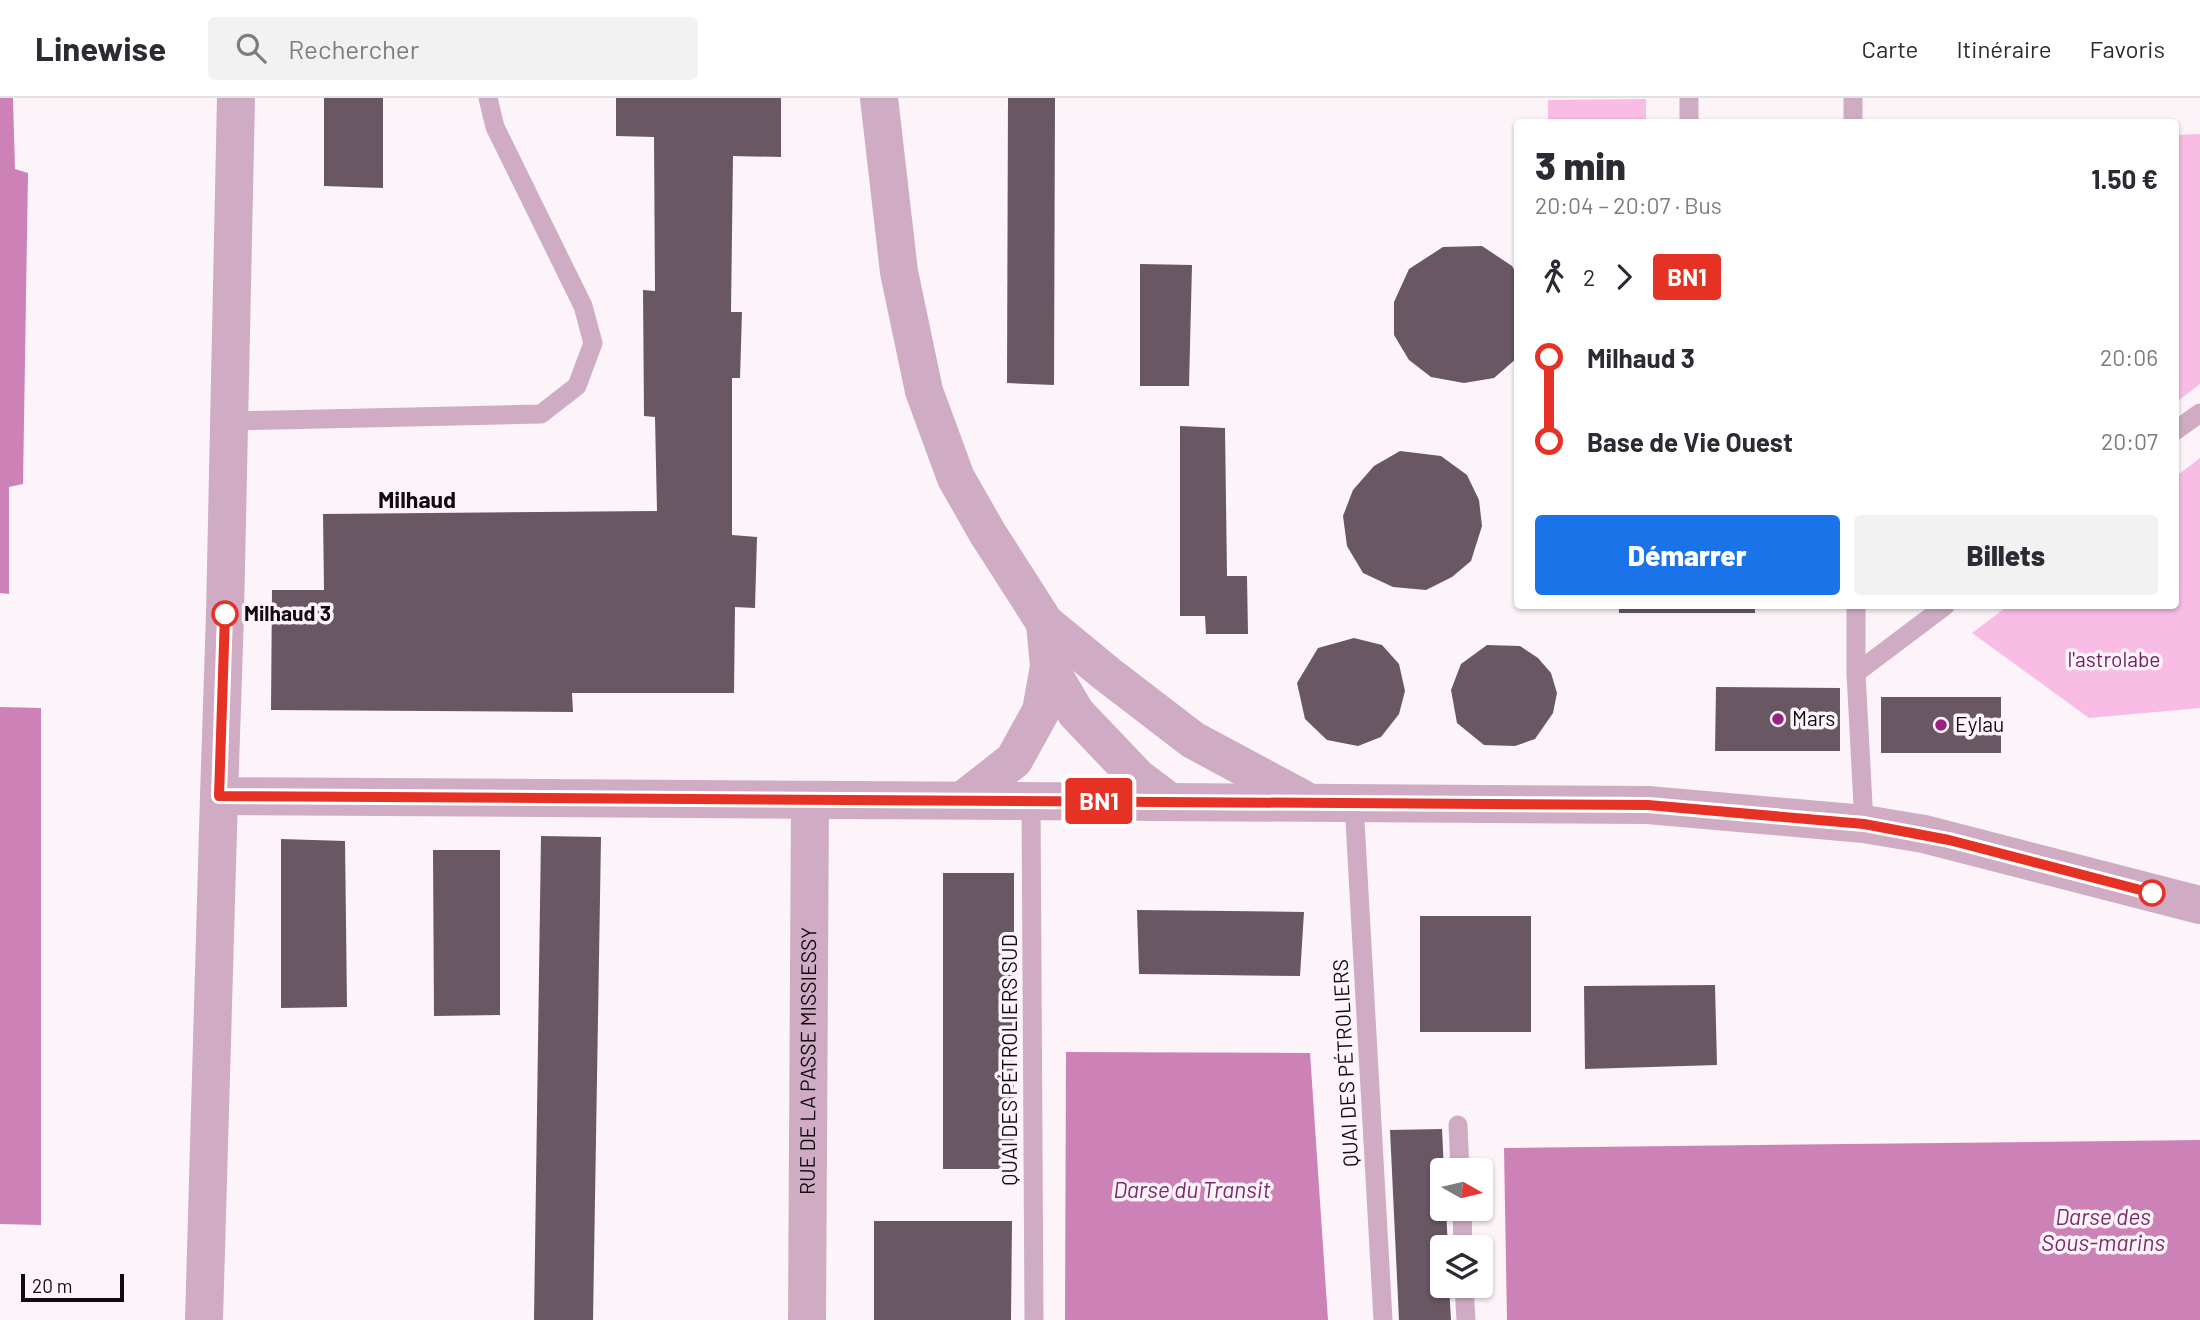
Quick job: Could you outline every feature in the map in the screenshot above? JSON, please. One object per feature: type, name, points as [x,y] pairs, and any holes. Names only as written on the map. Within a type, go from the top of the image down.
[{"type":"street","points":[[204,1320],[236,98]]},
{"type":"street","points":[[879,98],[899,272],[924,391],[956,478],[988,534],[1045,623],[1193,740],[1308,802]]},
{"type":"street","points":[[963,800],[1014,760],[1041,711],[1049,667],[1045,623]]},
{"type":"street","points":[[1049,667],[1076,713],[1138,778],[1170,802]]},
{"type":"street","points":[[219,796],[1648,805],[1864,824],[1949,840],[2200,905]]},
{"type":"street","name":"RUE DE LA PASSE MISSIESSY","points":[[807,1320],[810,801]]},
{"type":"lane","points":[[229,421],[541,414],[578,386],[593,343],[583,306],[495,127],[488,98]]},
{"type":"lane","points":[[1689,98],[1689,119]]},
{"type":"lane","points":[[1853,98],[1853,119]]},
{"type":"lane","points":[[2179,428],[2200,412]]},
{"type":"lane","points":[[1856,609],[1856,673],[1864,824]]},
{"type":"lane","points":[[1856,673],[1941,609]]},
{"type":"lane","name":"QUAI DES PÉTROLIERS SUD","points":[[1031,800],[1034,1320]]},
{"type":"lane","name":"QUAI DES PÉTROLIERS","points":[[1354,803],[1383,1320]]},
{"type":"lane","points":[[1458,1125],[1459,1158]]},
{"type":"lane","points":[[1465,1298],[1466,1320]]},
{"type":"green space","points":[[1646,99],[1646,119],[1548,119],[1548,100]]},
{"type":"green space","points":[[2200,134],[2200,384],[2179,400],[2179,135]]},
{"type":"green space","name":"l'astrolabe","points":[[2200,458],[2200,708],[2089,718],[1972,633],[2004,609],[2179,609],[2179,474]]},
{"type":"water","points":[[0,98],[13,98],[15,169],[28,173],[23,484],[9,487],[9,594],[0,593]]},
{"type":"water","points":[[0,707],[41,708],[41,1225],[0,1224]]},
{"type":"water","name":"Darse du Transit","points":[[1066,1052],[1310,1053],[1328,1320],[1065,1320]]},
{"type":"water","name":"Darse des Sous-marins","points":[[2200,1140],[2200,1320],[1507,1320],[1504,1148]]},
{"type":"building","points":[[324,98],[383,98],[383,188],[324,186]]},
{"type":"building","points":[[616,98],[781,98],[781,157],[733,156],[731,312],[742,312],[740,378],[732,378],[732,535],[757,537],[755,608],[735,607],[734,693],[572,693],[573,712],[271,710],[272,590],[324,590],[323,514],[657,511],[655,417],[644,416],[643,290],[655,291],[654,137],[616,136]]},
{"type":"building","points":[[1008,98],[1055,98],[1054,385],[1007,383]]},
{"type":"building","points":[[1482,246],[1514,269],[1514,361],[1494,378],[1464,383],[1431,377],[1409,360],[1394,335],[1394,302],[1409,269],[1443,247]]},
{"type":"building","points":[[1140,264],[1192,265],[1189,386],[1140,386]]},
{"type":"building","points":[[1180,426],[1225,428],[1227,576],[1247,576],[1248,634],[1206,634],[1205,616],[1180,616]]},
{"type":"building","points":[[1400,451],[1441,456],[1467,475],[1479,500],[1482,526],[1471,561],[1452,577],[1426,590],[1393,587],[1363,573],[1347,546],[1343,516],[1353,490],[1374,466]]},
{"type":"building","points":[[1619,609],[1755,609],[1755,613],[1619,613]]},
{"type":"building","points":[[1354,638],[1382,645],[1399,664],[1405,691],[1399,714],[1381,737],[1358,746],[1327,740],[1305,719],[1297,683],[1318,648]]},
{"type":"building","points":[[1487,645],[1520,646],[1538,658],[1551,673],[1557,693],[1553,713],[1535,739],[1515,746],[1484,745],[1457,723],[1451,690],[1461,664]]},
{"type":"building","name":"Mars","points":[[1716,687],[1840,688],[1840,751],[1715,751]]},
{"type":"building","name":"Eylau","points":[[1881,697],[2001,697],[2001,753],[1881,753]]},
{"type":"building","points":[[541,836],[601,837],[593,1320],[534,1320]]},
{"type":"building","points":[[281,839],[345,841],[347,1007],[281,1008]]},
{"type":"building","points":[[433,850],[500,850],[500,1015],[434,1016]]},
{"type":"building","points":[[943,873],[1014,873],[1014,1169],[943,1169]]},
{"type":"building","points":[[1137,910],[1304,912],[1300,976],[1139,974]]},
{"type":"building","points":[[1420,916],[1531,916],[1531,1032],[1420,1032]]},
{"type":"building","points":[[1715,985],[1717,1065],[1585,1069],[1584,986]]},
{"type":"building","points":[[1442,1129],[1443,1158],[1430,1158],[1430,1222],[1447,1222],[1447,1235],[1430,1235],[1430,1298],[1450,1298],[1451,1320],[1399,1320],[1390,1130]]},
{"type":"building","points":[[874,1221],[1012,1221],[1011,1320],[874,1320]]},
{"type":"bus line","name":"BN1","points":[[225,614],[219,796],[1648,805],[1864,824],[1949,840],[2152,893]]},
{"type":"place","name":"Milhaud 3","points":[[225,614]]},
{"type":"place","name":"Mars","points":[[1778,719]]},
{"type":"place","name":"Eylau","points":[[1941,725]]},
{"type":"district","name":"Milhaud","points":[[417,500]]}]
